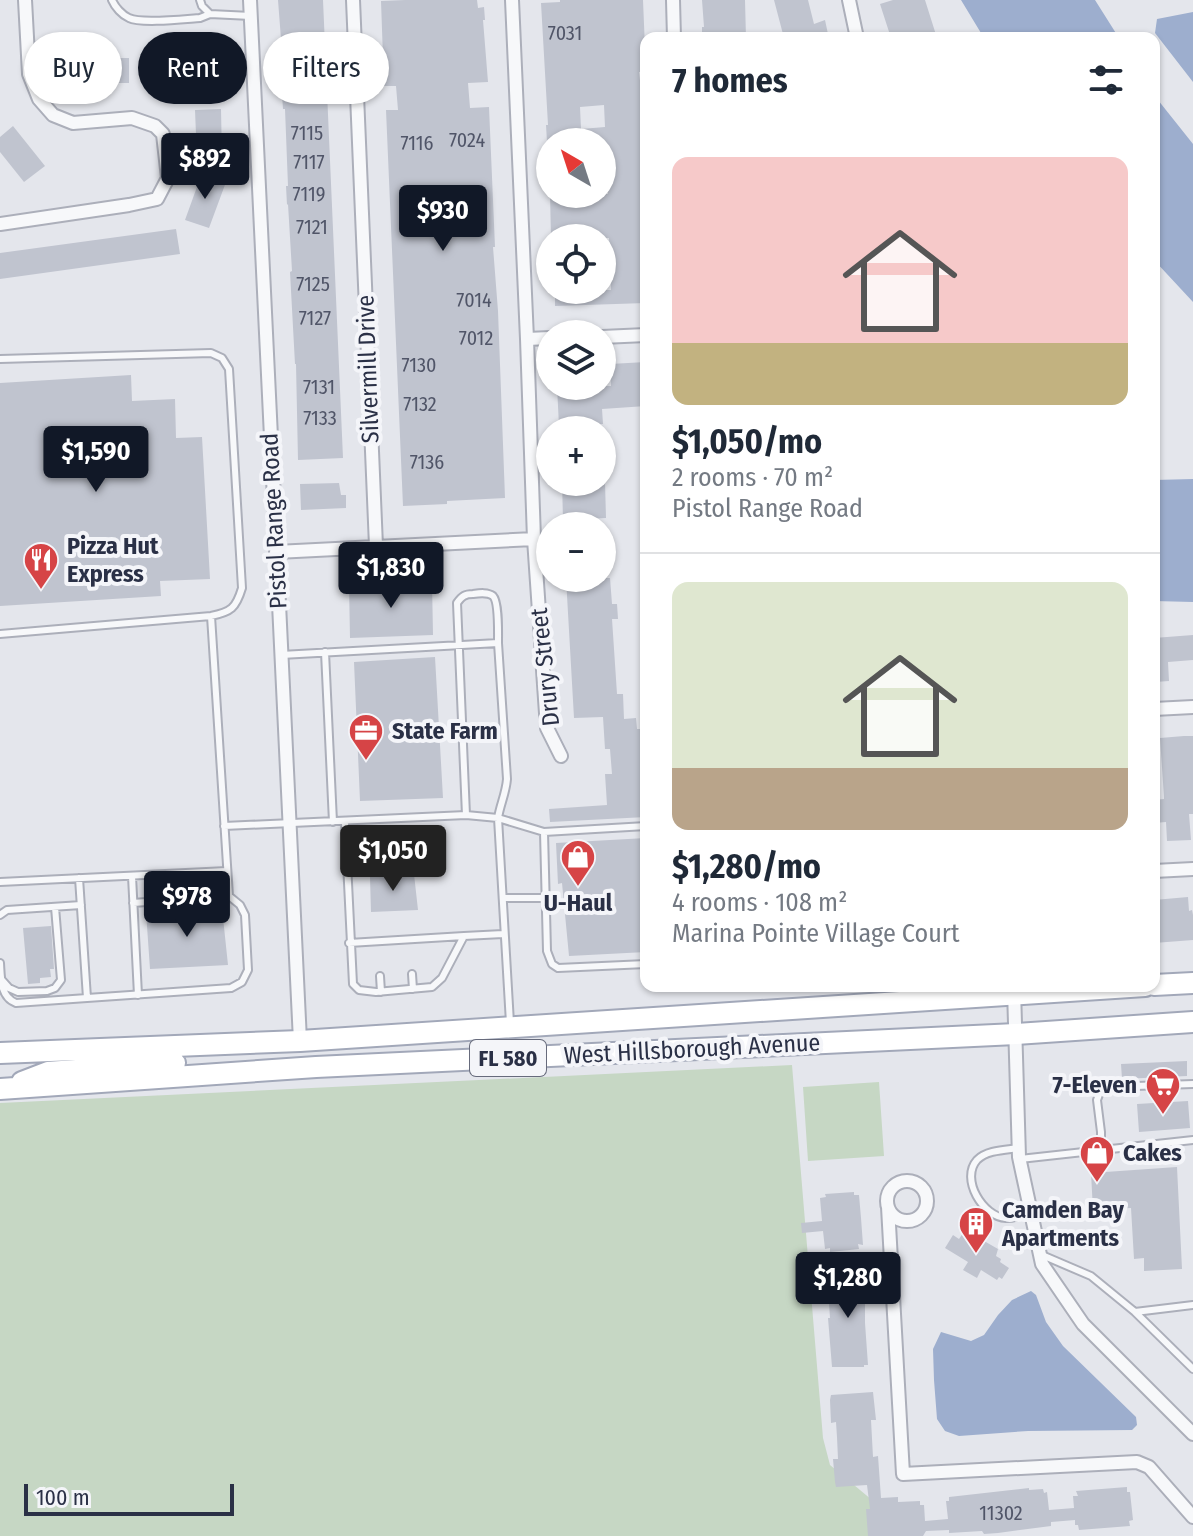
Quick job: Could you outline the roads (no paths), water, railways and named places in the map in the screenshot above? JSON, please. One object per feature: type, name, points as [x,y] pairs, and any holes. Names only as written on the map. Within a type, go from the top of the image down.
[{"type":"main road","points":[[1160,985],[1193,983]]},
{"type":"main road","name":"West Hillsborough Avenue","points":[[0,1053],[300,1041],[989,992]]},
{"type":"main road","points":[[316,1067],[315,1059],[323,1055],[554,1042],[599,1022]]},
{"type":"main road","name":"West Hillsborough Avenue","points":[[2,1089],[316,1067],[1016,1034],[1193,1022]]},
{"type":"main road","points":[[2,1089],[48,1072],[270,1056],[300,1041]]},
{"type":"street","points":[[0,224],[157,199],[168,178],[163,134],[155,126],[132,118],[73,123],[53,115],[39,99],[29,74],[25,0]]},
{"type":"street","name":"Pistol Range Road","points":[[250,0],[300,1041]]},
{"type":"street","name":"Silvermill Drive","points":[[353,0],[376,546]]},
{"type":"street","name":"Drury Street","points":[[512,0],[534,539],[547,728],[561,756]]},
{"type":"street","points":[[673,0],[674,32]]},
{"type":"street","points":[[849,0],[856,32]]},
{"type":"street","points":[[616,336],[640,335]]},
{"type":"street","points":[[527,339],[536,339]]},
{"type":"street","points":[[276,552],[534,539]]},
{"type":"street","points":[[1160,709],[1193,707]]},
{"type":"street","points":[[1160,871],[1193,869]]},
{"type":"street","points":[[1015,992],[1019,1154],[1042,1264],[1083,1324],[1193,1434]]},
{"type":"street","points":[[888,1207],[903,1474],[1137,1462],[1149,1467],[1193,1517]]},
{"type":"lane","points":[[112,0],[115,7],[128,18],[138,21],[200,18],[210,14],[251,16]]},
{"type":"lane","points":[[200,0],[210,14]]},
{"type":"lane","points":[[0,359],[211,353],[222,358],[229,369],[242,588],[237,603],[227,613],[0,634]]},
{"type":"lane","points":[[466,815],[457,603],[467,594],[485,593],[492,595],[496,602],[507,779],[498,818],[510,1028]]},
{"type":"lane","points":[[211,616],[229,896]]},
{"type":"lane","points":[[281,655],[498,643]]},
{"type":"lane","points":[[325,652],[333,822]]},
{"type":"lane","points":[[224,826],[466,815],[498,818],[544,832],[640,826]]},
{"type":"lane","points":[[345,822],[349,943],[353,984],[359,990],[381,992],[432,987],[442,978],[464,936]]},
{"type":"lane","points":[[544,832],[547,951],[552,964],[558,968],[640,964]]},
{"type":"lane","points":[[0,882],[227,871]]},
{"type":"lane","points":[[132,876],[138,995]]},
{"type":"lane","points":[[79,878],[87,998]]},
{"type":"lane","points":[[0,963],[4,995],[16,1003],[231,988],[242,982],[248,970],[245,915],[240,905],[229,896],[133,903]]},
{"type":"lane","points":[[503,898],[546,898]]},
{"type":"lane","points":[[0,915],[7,910],[81,905]]},
{"type":"lane","points":[[1,979],[18,992],[47,991],[55,988],[61,980],[55,907]]},
{"type":"lane","points":[[349,943],[503,934]]},
{"type":"lane","points":[[409,940],[409,948]]},
{"type":"lane","points":[[378,942],[379,950]]},
{"type":"lane","points":[[412,974],[413,989]]},
{"type":"lane","points":[[380,976],[381,992]]},
{"type":"lane","points":[[1101,1149],[1097,1100],[1100,1092],[1107,1087],[1193,1084]]},
{"type":"lane","points":[[1031,1213],[1006,1218],[993,1214],[984,1206],[971,1178],[979,1158],[991,1152],[1019,1154],[1193,1140]]},
{"type":"lane","points":[[1040,1253],[1091,1276],[1135,1312],[1193,1369]]},
{"type":"lane","points":[[1135,1312],[1193,1305]]},
{"type":"water","points":[[961,0],[1095,0],[1115,32],[980,32]]},
{"type":"water","points":[[1193,12],[1193,82],[1160,39],[1160,32],[1155,32],[1157,19]]},
{"type":"water","points":[[1160,103],[1193,144],[1193,302],[1160,266]]},
{"type":"water","points":[[1193,479],[1193,602],[1160,601],[1160,480]]},
{"type":"water","points":[[1031,1291],[1036,1295],[1046,1322],[1063,1346],[1136,1417],[1137,1425],[1132,1430],[1028,1431],[959,1436],[945,1431],[937,1419],[934,1380],[933,1349],[941,1332],[971,1341],[984,1335],[1012,1300]]},
{"type":"place","name":"Pizza Hut Express","points":[[41,591]]},
{"type":"place","name":"State Farm","points":[[366,762]]},
{"type":"place","name":"U-Haul","points":[[578,888]]},
{"type":"place","name":"7-Eleven","points":[[1163,1116]]},
{"type":"place","name":"Cakes","points":[[1097,1184]]},
{"type":"place","name":"Camden Bay Apartments","points":[[976,1255]]}]
